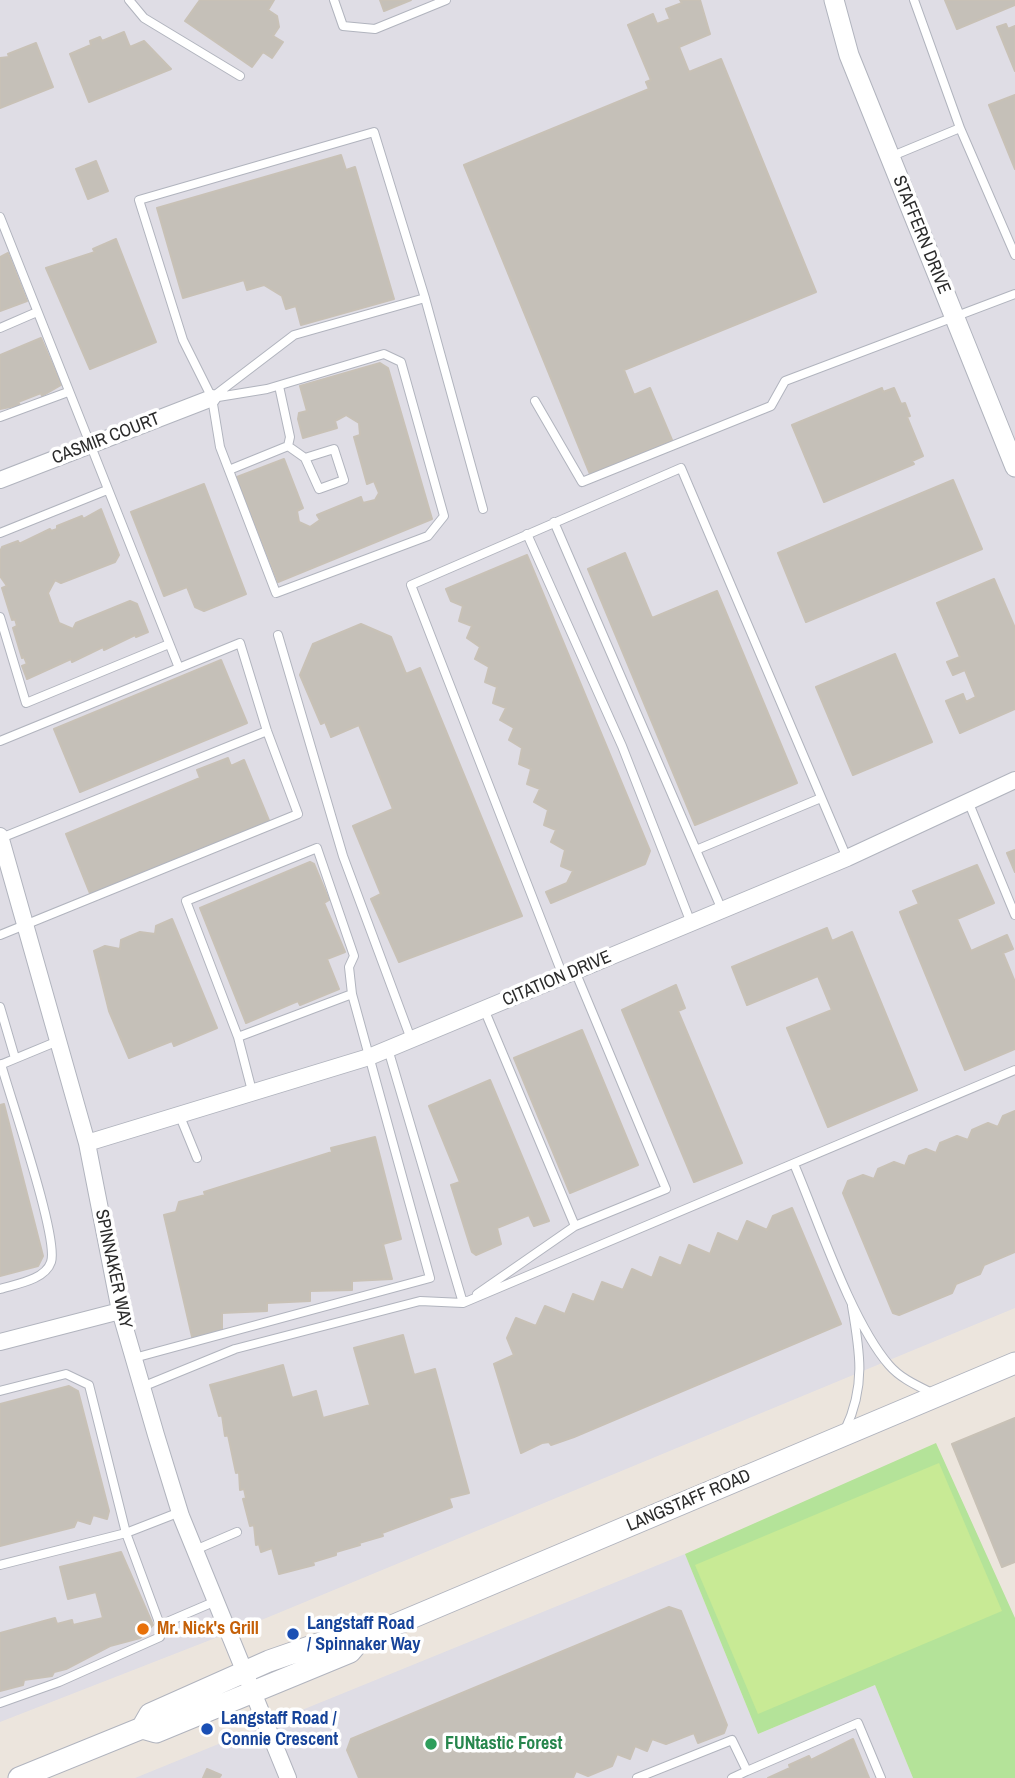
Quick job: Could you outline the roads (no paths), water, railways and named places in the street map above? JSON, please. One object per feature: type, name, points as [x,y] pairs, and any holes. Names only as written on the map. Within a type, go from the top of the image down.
[{"type":"main road","name":"LANGSTAFF ROAD","points":[[19,1778],[142,1728],[156,1732],[254,1693],[350,1653],[362,1639],[1010,1367]]},
{"type":"main road","name":"LANGSTAFF ROAD","points":[[142,1728],[150,1714],[245,1671],[344,1635],[362,1639]]},
{"type":"street","name":"STAFFERN DRIVE","points":[[834,0],[849,55],[1015,467]]},
{"type":"street","name":"CASMIR COURT","points":[[0,480],[212,398]]},
{"type":"street","name":"CITATION DRIVE","points":[[87,1143],[369,1057],[847,858],[1015,780]]},
{"type":"street","name":"SPINNAKER WAY","points":[[0,837],[87,1143],[120,1311],[180,1512],[288,1778]]},
{"type":"street","points":[[0,1342],[120,1311]]},
{"type":"lane","points":[[129,0],[144,18],[240,76]]},
{"type":"lane","points":[[334,0],[343,26],[375,29],[446,0]]},
{"type":"lane","points":[[914,0],[960,128],[1015,255]]},
{"type":"lane","points":[[890,157],[960,128]]},
{"type":"lane","points":[[212,398],[279,386],[384,354],[401,362],[444,516],[428,536],[276,593],[220,447],[212,398],[183,340],[139,200],[374,132],[425,298],[483,509]]},
{"type":"lane","points":[[1,223],[179,668]]},
{"type":"lane","points":[[535,401],[582,482],[771,406],[785,382],[954,315],[1015,294]]},
{"type":"lane","points":[[212,398],[294,335],[425,298]]},
{"type":"lane","points":[[0,328],[37,312]]},
{"type":"lane","points":[[279,386],[290,437],[288,446]]},
{"type":"lane","points":[[0,417],[68,392]]},
{"type":"lane","points":[[229,470],[288,446]]},
{"type":"lane","points":[[288,446],[305,458],[318,489],[344,480],[334,449],[305,458]]},
{"type":"lane","points":[[463,1303],[575,1226],[666,1189],[569,974],[411,585],[681,468],[847,858]]},
{"type":"lane","points":[[0,533],[107,490]]},
{"type":"lane","points":[[554,523],[722,910]]},
{"type":"lane","points":[[527,534],[622,746],[691,923]]},
{"type":"lane","points":[[0,617],[26,702],[169,645]]},
{"type":"lane","points":[[278,635],[343,856],[411,1040]]},
{"type":"lane","points":[[0,741],[240,643],[267,731],[298,814],[0,935]]},
{"type":"lane","points":[[0,837],[267,731]]},
{"type":"lane","points":[[696,850],[821,798]]},
{"type":"lane","points":[[968,801],[1015,915]]},
{"type":"lane","points":[[134,1358],[430,1278],[352,993],[349,967],[354,956],[317,849],[186,901],[238,1037],[252,1091]]},
{"type":"lane","points":[[238,1037],[352,993]]},
{"type":"lane","points":[[0,1007],[15,1058]]},
{"type":"lane","points":[[484,1009],[575,1226]]},
{"type":"lane","points":[[0,1289],[37,1277],[50,1264],[52,1250],[41,1198],[0,1064],[58,1041]]},
{"type":"lane","points":[[388,1049],[463,1303]]},
{"type":"lane","points":[[142,1387],[235,1349],[380,1311],[420,1301],[463,1303],[1015,1070]]},
{"type":"lane","points":[[179,1114],[197,1158]]},
{"type":"lane","points":[[794,1164],[868,1333],[889,1365],[909,1382],[937,1396]]},
{"type":"lane","points":[[842,1437],[852,1415],[862,1370],[850,1296]]},
{"type":"lane","points":[[0,1391],[66,1374],[89,1385],[126,1533],[160,1625],[160,1637],[59,1682],[0,1703]]},
{"type":"lane","points":[[0,1565],[126,1533],[180,1512]]},
{"type":"lane","points":[[195,1550],[237,1532]]},
{"type":"lane","points":[[160,1625],[216,1601]]},
{"type":"lane","points":[[732,1778],[858,1723],[881,1778]]},
{"type":"lane","points":[[638,1778],[732,1740],[747,1771]]},
{"type":"place","name":"Mr. Nick's Grill","points":[[143,1629]]},
{"type":"place","name":"Langstaff Road / Spinnaker Way","points":[[293,1634]]},
{"type":"place","name":"Langstaff Road / Connie Crescent","points":[[207,1729]]},
{"type":"place","name":"FUNtastic Forest","points":[[431,1744]]}]
